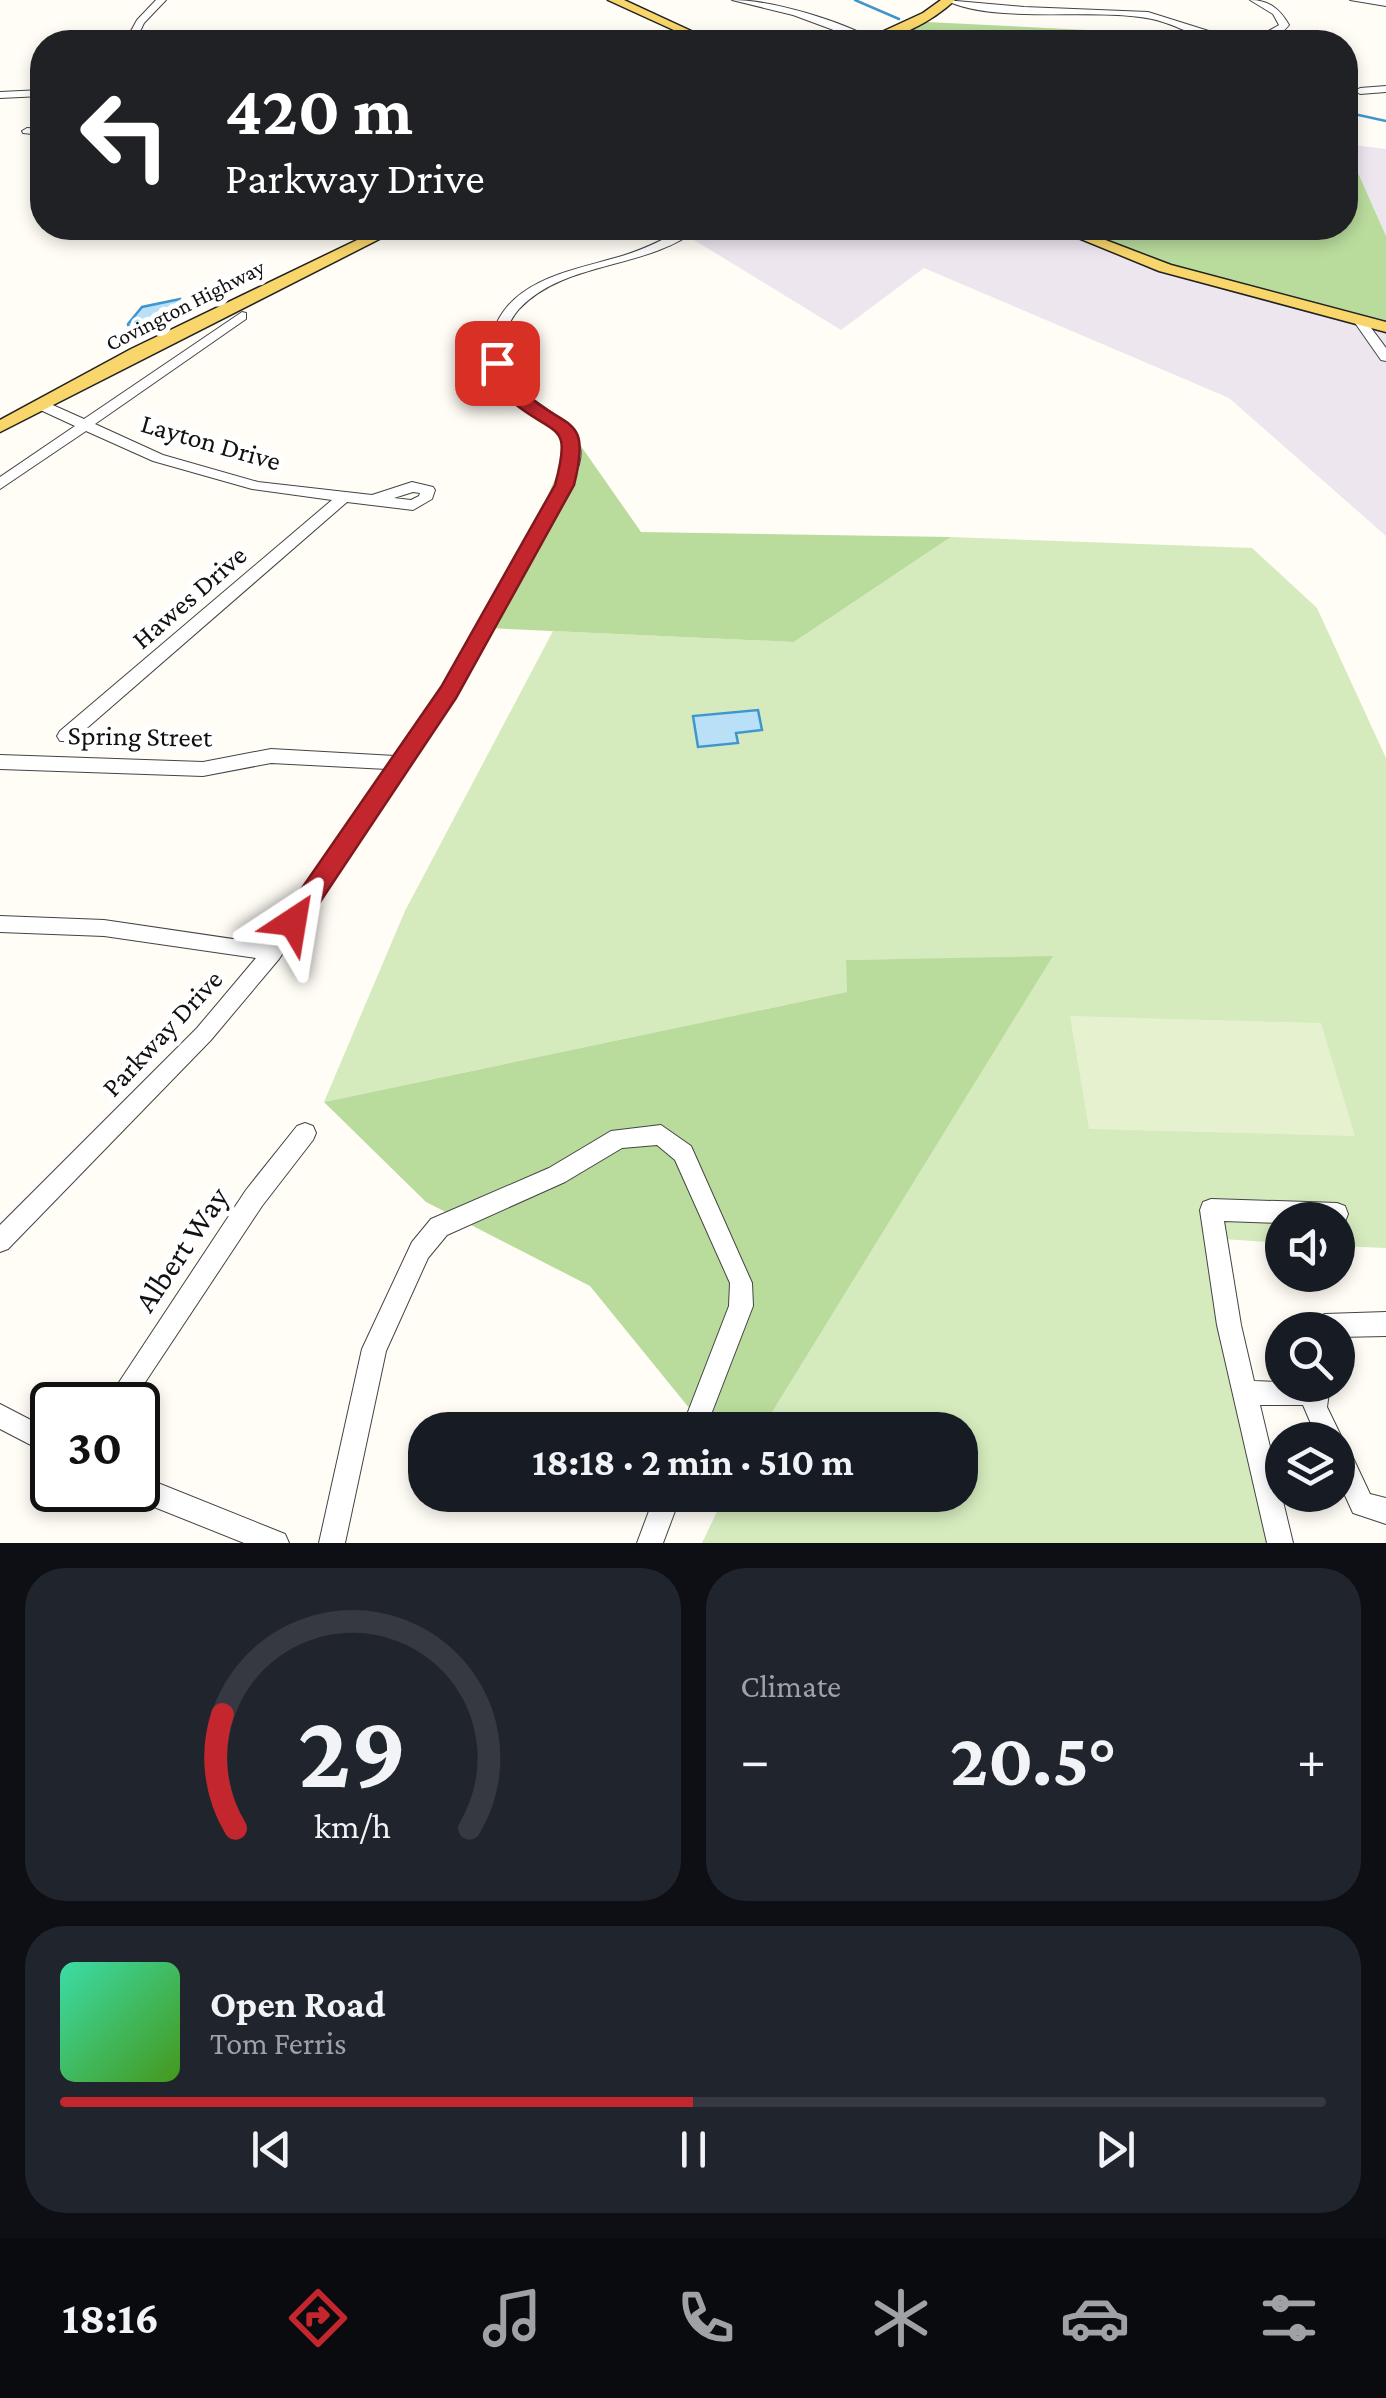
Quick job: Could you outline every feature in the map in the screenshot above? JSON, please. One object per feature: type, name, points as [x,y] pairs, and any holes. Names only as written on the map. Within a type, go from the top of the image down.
[{"type":"main road","points":[[614,0],[677,30]]},
{"type":"main road","points":[[896,30],[928,16],[950,0]]},
{"type":"main road","points":[[669,27],[673,30]]},
{"type":"main road","name":"Covington Highway","points":[[0,427],[370,240]]},
{"type":"main road","points":[[1093,240],[1165,268],[1386,327]]},
{"type":"street","points":[[136,30],[161,0]]},
{"type":"street","points":[[737,0],[796,12],[839,30]]},
{"type":"street","points":[[950,0],[998,10],[1098,10],[1158,17],[1193,30]]},
{"type":"street","points":[[1255,0],[1277,12],[1284,24],[1278,30]]},
{"type":"street","points":[[1355,0],[1386,3]]},
{"type":"street","points":[[1360,91],[1386,89]]},
{"type":"street","points":[[0,95],[30,94]]},
{"type":"street","name":"Parkway Drive","points":[[0,1241],[204,1034],[272,953],[458,675],[564,485],[574,449],[562,424],[530,407],[503,379],[495,347],[506,318],[536,290],[668,240]]},
{"type":"street","points":[[0,484],[242,316]]},
{"type":"street","points":[[1359,320],[1386,356]]},
{"type":"street","name":"Layton Drive","points":[[40,405],[158,458],[257,486],[376,499]]},
{"type":"street","name":"Hawes Drive","points":[[66,736],[345,496]]},
{"type":"street","name":"Spring Street","points":[[0,762],[203,770],[271,756],[397,763]]},
{"type":"street","points":[[0,924],[58,922],[137,928],[272,953]]},
{"type":"street","name":"Albert Way","points":[[131,1382],[254,1198],[304,1133]]},
{"type":"street","points":[[332,1543],[374,1349],[420,1250],[439,1227],[557,1176],[619,1138],[662,1135],[683,1153],[742,1283],[742,1306],[700,1412]]},
{"type":"street","points":[[1265,1212],[1210,1210],[1244,1393],[1280,1543]]},
{"type":"street","points":[[1355,1325],[1386,1324]]},
{"type":"street","points":[[1244,1393],[1265,1393]]},
{"type":"street","points":[[0,1416],[30,1432]]},
{"type":"street","points":[[1355,1489],[1362,1504],[1386,1512]]},
{"type":"street","points":[[160,1497],[276,1543]]},
{"type":"street","points":[[650,1543],[662,1512]]},
{"type":"shaded area","points":[[1358,146],[1386,149],[1386,236],[1358,172]]},
{"type":"shaded area","points":[[694,240],[1105,240],[1386,327],[1386,536],[1229,398],[924,268],[841,330]]},
{"type":"green space","points":[[907,21],[1087,30],[889,30]]},
{"type":"green space","points":[[1358,172],[1386,236],[1386,327],[1183,274],[1099,240],[1358,240]]},
{"type":"green space","points":[[576,439],[641,532],[951,537],[794,642],[487,628],[513,582],[552,486]]},
{"type":"green space","points":[[951,537],[1252,548],[1317,608],[1386,758],[1386,1248],[1355,1247],[1355,1202],[1265,1202],[1265,1242],[1207,1238],[1267,1543],[702,1543],[717,1512],[978,1512],[978,1412],[772,1412],[1052,957],[846,960],[848,992],[324,1102],[405,911],[553,631],[794,642]]},
{"type":"green space","points":[[1053,956],[772,1412],[692,1412],[590,1286],[426,1202],[324,1102],[847,992],[846,960]]},
{"type":"green space","points":[[1070,1016],[1321,1023],[1355,1136],[1089,1129]]},
{"type":"water","points":[[180,299],[181,319],[132,340],[128,324],[142,307]]},
{"type":"water","points":[[758,710],[762,730],[736,733],[738,743],[698,747],[693,716]]},
{"type":"waterway","points":[[855,0],[899,19]]},
{"type":"waterway","points":[[1358,115],[1386,121]]},
{"type":"route","points":[[293,922],[448,692],[564,485],[574,449],[562,424],[522,400],[503,379],[497,363]]}]
